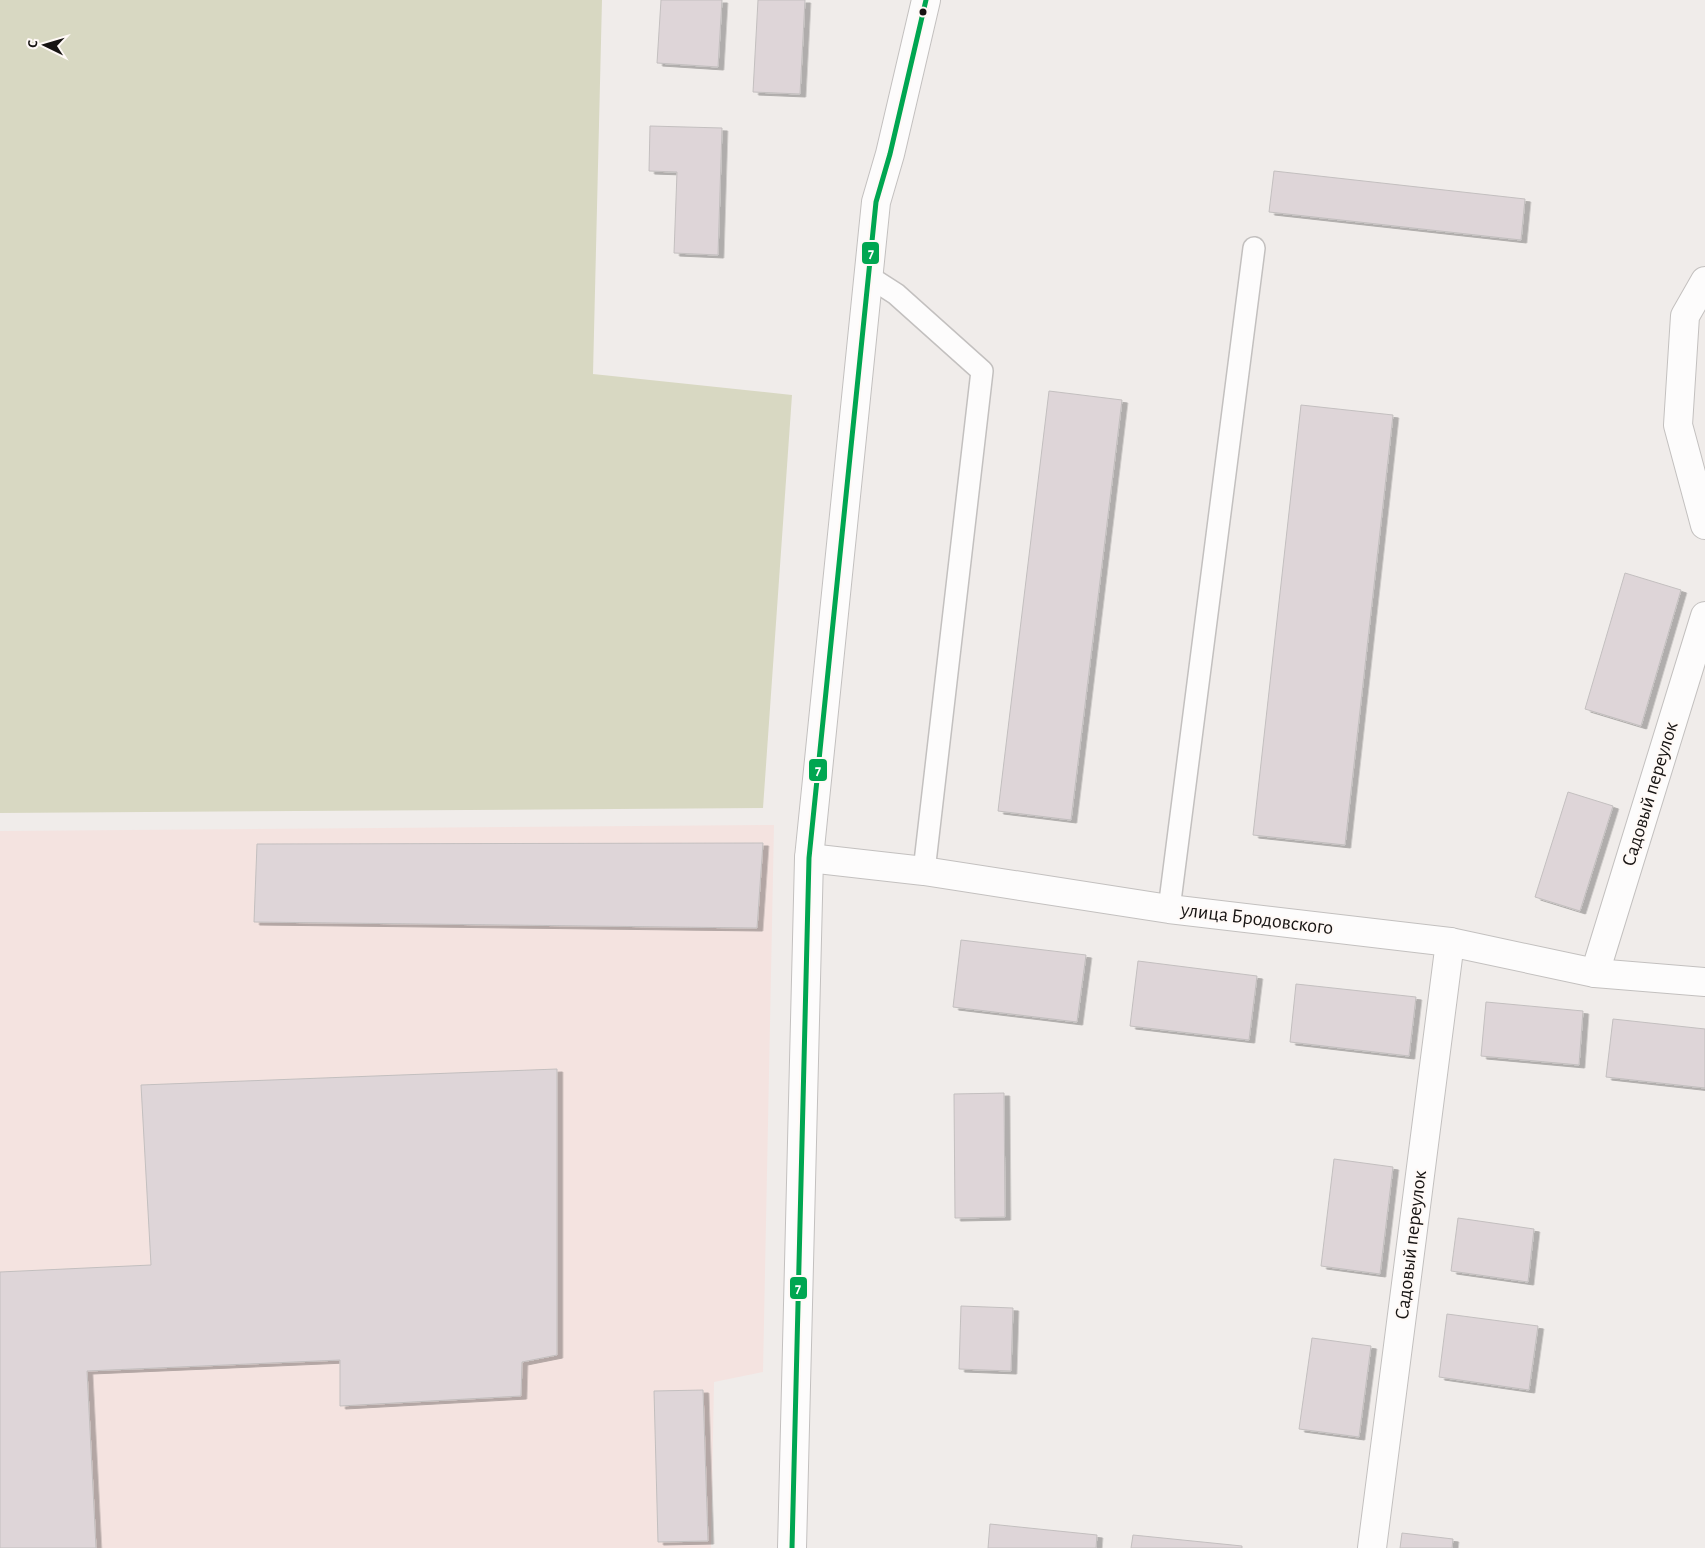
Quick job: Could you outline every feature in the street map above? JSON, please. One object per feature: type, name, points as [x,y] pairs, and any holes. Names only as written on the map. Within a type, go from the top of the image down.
[{"type":"street","points":[[792,1548],[809,858],[876,202],[890,154],[926,0]]},
{"type":"street","points":[[1705,281],[1685,316],[1678,425],[1705,525]]},
{"type":"street","name":"Садовый переулок","points":[[1594,972],[1705,616]]},
{"type":"street","name":"улица Бродовского","points":[[809,858],[924,871],[1169,909],[1450,942],[1594,972],[1705,982]]},
{"type":"street","name":"Садовый переулок","points":[[1372,1548],[1450,942]]},
{"type":"lane","points":[[1169,909],[1254,248]]},
{"type":"lane","points":[[868,276],[896,294],[982,370],[924,871]]},
{"type":"shaded area","points":[[774,825],[763,1372],[714,1382],[711,1548],[0,1548],[0,831]]},
{"type":"green space","points":[[0,0],[602,0],[593,374],[792,395],[763,808],[0,813]]},
{"type":"building","points":[[661,0],[722,0],[718,67],[657,63]]},
{"type":"building","points":[[758,0],[805,0],[800,94],[753,92]]},
{"type":"building","points":[[650,126],[722,128],[718,255],[674,253],[677,172],[649,171]]},
{"type":"building","points":[[1274,171],[1525,199],[1521,240],[1269,212]]},
{"type":"building","points":[[1049,391],[1122,400],[1071,820],[998,811]]},
{"type":"building","points":[[1301,405],[1393,415],[1345,845],[1253,835]]},
{"type":"building","points":[[1625,573],[1681,590],[1641,726],[1585,709]]},
{"type":"building","points":[[1568,792],[1613,806],[1580,911],[1535,897]]},
{"type":"building","points":[[763,843],[757,928],[254,922],[257,844]]},
{"type":"building","points":[[961,940],[1086,955],[1077,1022],[953,1007]]},
{"type":"building","points":[[1138,961],[1257,976],[1249,1040],[1130,1026]]},
{"type":"building","points":[[1296,984],[1416,997],[1409,1056],[1290,1042]]},
{"type":"building","points":[[1486,1002],[1583,1011],[1579,1065],[1481,1056]]},
{"type":"building","points":[[1613,1019],[1705,1029],[1705,1088],[1606,1077]]},
{"type":"building","points":[[557,1069],[557,1355],[522,1362],[521,1396],[340,1406],[340,1360],[87,1371],[96,1548],[0,1548],[0,1272],[151,1265],[141,1085]]},
{"type":"building","points":[[1004,1093],[1005,1217],[955,1218],[954,1094]]},
{"type":"building","points":[[1334,1159],[1393,1167],[1380,1274],[1321,1266]]},
{"type":"building","points":[[1458,1218],[1534,1229],[1528,1282],[1451,1271]]},
{"type":"building","points":[[961,1306],[1013,1308],[1011,1371],[959,1369]]},
{"type":"building","points":[[1447,1314],[1538,1326],[1529,1390],[1439,1377]]},
{"type":"building","points":[[1312,1338],[1371,1346],[1359,1437],[1299,1429]]},
{"type":"building","points":[[703,1390],[708,1541],[658,1542],[654,1391]]},
{"type":"building","points":[[990,1524],[1097,1535],[1096,1548],[988,1548]]},
{"type":"building","points":[[1402,1533],[1453,1539],[1452,1548],[1400,1548]]},
{"type":"building","points":[[1133,1535],[1242,1546],[1242,1548],[1131,1548]]},
{"type":"transit line","name":"7","points":[[792,1548],[809,858],[876,202],[890,154],[926,0]]}]
